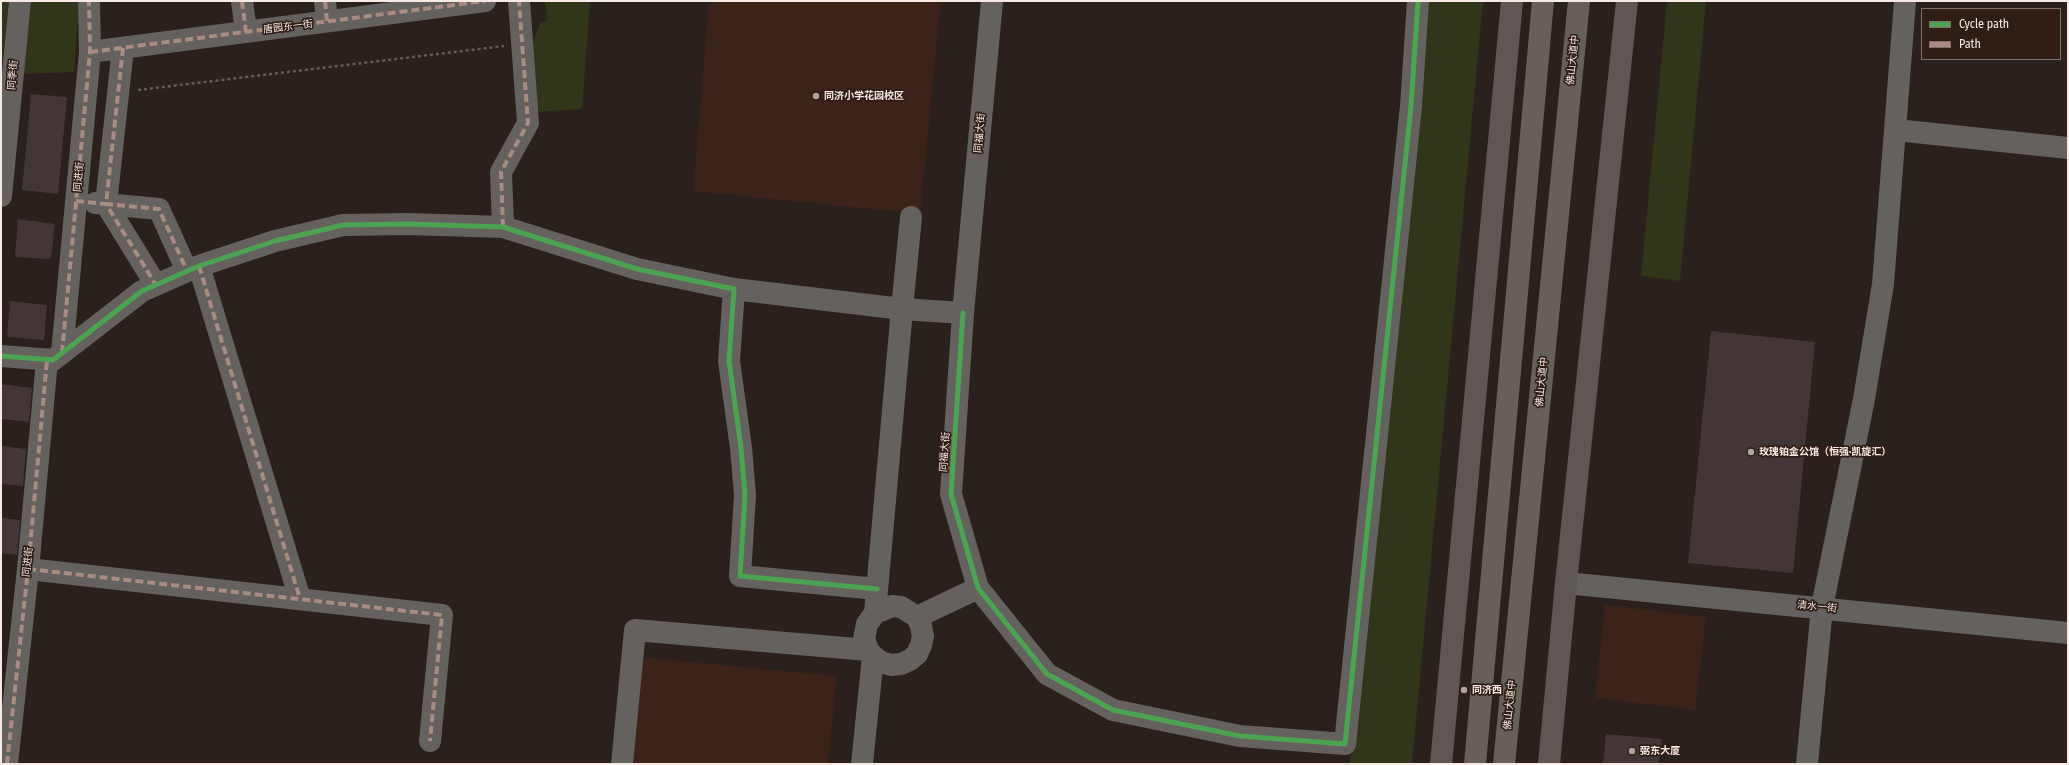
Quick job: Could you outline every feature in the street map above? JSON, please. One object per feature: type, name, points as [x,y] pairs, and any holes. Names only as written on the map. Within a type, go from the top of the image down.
[{"type":"highway","points":[[1475,764],[1543,1]]},
{"type":"highway","name":"佛山大道中","points":[[1504,764],[1579,1]]},
{"type":"main road","points":[[1441,764],[1512,1]]},
{"type":"main road","points":[[1549,764],[1566,583],[1627,1]]},
{"type":"street","name":"同季街","points":[[1,196],[20,1]]},
{"type":"street","name":"同进街","points":[[7,764],[28,569],[76,201],[90,52],[89,1]]},
{"type":"street","points":[[242,1],[246,32]]},
{"type":"street","name":"唐园东一街","points":[[90,52],[246,32],[326,11],[485,1]]},
{"type":"street","points":[[503,227],[501,172],[528,123],[519,1]]},
{"type":"street","name":"同福大街","points":[[978,588],[951,494],[962,313],[992,1]]},
{"type":"street","points":[[916,617],[978,588],[1047,674],[1113,710],[1240,736],[1345,744],[1410,106],[1418,1]]},
{"type":"street","points":[[1807,764],[1822,607],[1864,399],[1883,284],[1905,1]]},
{"type":"street","points":[[123,48],[106,204],[156,285]]},
{"type":"street","points":[[1896,130],[2068,148]]},
{"type":"street","points":[[76,201],[159,209],[193,269],[300,599]]},
{"type":"street","points":[[875,613],[911,217]]},
{"type":"street","points":[[1,356],[55,357],[142,291],[193,269],[275,241],[343,225],[408,224],[503,227],[637,269],[734,288],[902,308],[962,313]]},
{"type":"street","points":[[734,288],[729,361],[741,448],[745,495],[740,576],[877,589]]},
{"type":"street","points":[[28,569],[442,615],[430,742]]},
{"type":"street","name":"清水一街","points":[[1566,583],[1822,607],[2068,633]]},
{"type":"street","points":[[622,764],[635,630],[870,653],[881,662],[896,664],[910,660],[917,654],[922,645],[923,636],[921,626],[916,617],[910,611],[901,607],[888,607],[875,613],[867,624],[865,631],[864,639],[870,653],[862,764]]},
{"type":"path","points":[[118,92],[522,44]]},
{"type":"shaded area","name":"同济小学花园校区","points":[[709,1],[941,1],[920,214],[693,191]]},
{"type":"shaded area","points":[[1605,605],[1706,617],[1695,710],[1595,698]]},
{"type":"shaded area","points":[[638,657],[837,676],[828,764],[628,764]]},
{"type":"green space","points":[[1,1],[9,1],[1,74]]},
{"type":"green space","points":[[31,1],[79,1],[74,72],[23,74]]},
{"type":"green space","points":[[545,1],[590,1],[582,109],[535,112],[532,44],[540,24],[547,20]]},
{"type":"green space","points":[[1424,1],[1483,1],[1412,764],[1350,764]]},
{"type":"green space","points":[[1667,1],[1706,1],[1680,281],[1641,276]]},
{"type":"building","points":[[31,94],[67,97],[58,194],[22,190]]},
{"type":"building","points":[[18,219],[55,224],[51,259],[15,257]]},
{"type":"building","points":[[10,301],[47,305],[44,340],[7,337]]},
{"type":"building","name":"玫瑰铂金公馆（恒强·凯旋汇）","points":[[1711,331],[1815,342],[1793,573],[1688,563]]},
{"type":"building","points":[[1,384],[32,388],[29,422],[1,419]]},
{"type":"building","points":[[1,446],[26,449],[23,486],[1,484]]},
{"type":"building","points":[[1,518],[20,520],[17,555],[1,553]]},
{"type":"building","name":"弼东大厦","points":[[1606,734],[1662,739],[1659,764],[1603,764]]},
{"type":"marked path","points":[[62,353],[90,52],[89,1]]},
{"type":"marked path","points":[[242,1],[246,32]]},
{"type":"marked path","points":[[325,1],[327,21]]},
{"type":"marked path","points":[[90,52],[485,1]]},
{"type":"marked path","points":[[503,227],[501,172],[528,123],[519,1]]},
{"type":"marked path","points":[[123,48],[106,204],[159,209],[187,271]]},
{"type":"marked path","points":[[76,201],[106,204],[156,285]]},
{"type":"marked path","points":[[199,266],[300,599]]},
{"type":"marked path","points":[[7,764],[28,569],[47,360]]},
{"type":"marked path","points":[[28,569],[442,615],[430,741]]},
{"type":"cycle path","points":[[963,313],[951,494],[978,588],[1047,674],[1113,710],[1240,736],[1345,744],[1411,106],[1418,1]]},
{"type":"cycle path","points":[[1,356],[53,360],[142,291],[199,266],[275,241],[343,225],[408,224],[503,227],[637,269],[734,289],[729,361],[741,448],[745,495],[740,576],[877,589]]},
{"type":"place","name":"同济小学花园校区","points":[[816,96]]},
{"type":"place","name":"玫瑰铂金公馆（恒强·凯旋汇）","points":[[1751,452]]},
{"type":"place","name":"同济西","points":[[1464,690]]},
{"type":"place","name":"弼东大厦","points":[[1632,751]]}]
